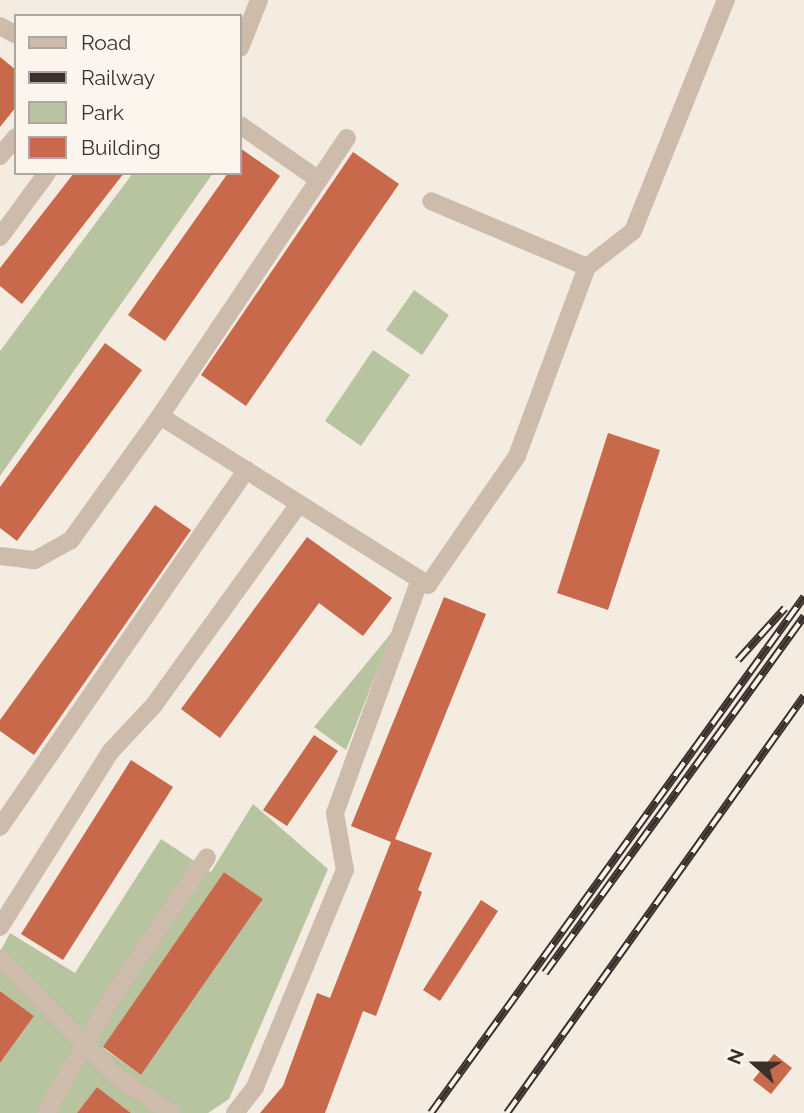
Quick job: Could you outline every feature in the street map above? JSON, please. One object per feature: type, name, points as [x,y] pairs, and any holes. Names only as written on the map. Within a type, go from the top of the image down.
[{"type":"street","points":[[242,43],[259,0]]},
{"type":"street","points":[[160,416],[428,585],[517,456],[587,267],[633,231],[726,0]]},
{"type":"street","points":[[242,126],[319,180]]},
{"type":"street","points":[[0,556],[35,559],[71,540],[160,416],[347,138]]},
{"type":"street","points":[[0,156],[14,139]]},
{"type":"street","points":[[0,237],[46,175]]},
{"type":"street","points":[[432,201],[587,267]]},
{"type":"street","points":[[0,827],[246,470]]},
{"type":"street","points":[[0,927],[111,751],[154,705],[299,504]]},
{"type":"street","points":[[235,1113],[255,1087],[345,870],[335,813],[420,580]]},
{"type":"street","points":[[46,1113],[85,1046],[206,857]]},
{"type":"street","points":[[0,958],[117,1077],[172,1113]]},
{"type":"green space","points":[[132,175],[212,175],[0,476],[0,351]]},
{"type":"green space","points":[[414,290],[449,315],[422,355],[386,330]]},
{"type":"green space","points":[[373,350],[410,375],[361,446],[325,421]]},
{"type":"green space","points":[[393,631],[346,750],[314,727]]},
{"type":"green space","points":[[253,804],[328,869],[229,1099],[208,1113],[131,1113],[97,1087],[77,1113],[0,1113],[0,1063],[34,1016],[0,991],[0,952],[10,933],[75,973],[161,839],[211,872]],"holes":[[[224,872],[263,899],[141,1075],[103,1048]]]},
{"type":"building","points":[[0,57],[14,68],[14,110],[0,127]]},
{"type":"building","points":[[242,149],[280,176],[165,341],[128,315],[227,175],[242,175]]},
{"type":"building","points":[[353,152],[399,184],[246,406],[201,375]]},
{"type":"building","points":[[72,175],[122,175],[22,304],[0,286],[0,268]]},
{"type":"building","points":[[105,343],[142,370],[17,541],[0,528],[0,487]]},
{"type":"building","points":[[608,433],[660,450],[608,610],[557,593]]},
{"type":"building","points":[[155,505],[191,530],[34,755],[0,731],[0,720]]},
{"type":"building","points":[[307,537],[392,598],[363,636],[319,603],[220,738],[181,709]]},
{"type":"building","points":[[444,597],[486,614],[395,839],[432,853],[418,890],[422,892],[376,1016],[363,1011],[325,1113],[260,1113],[283,1086],[317,993],[330,998],[391,842],[351,826]]},
{"type":"building","points":[[314,735],[338,751],[287,826],[263,810]]},
{"type":"building","points":[[131,760],[173,787],[63,960],[21,934]]},
{"type":"building","points":[[224,872],[263,899],[141,1075],[103,1047]]},
{"type":"building","points":[[481,900],[498,911],[440,1001],[423,990]]},
{"type":"building","points":[[0,991],[34,1016],[0,1063]]},
{"type":"building","points":[[774,1054],[792,1068],[771,1094],[753,1080]]},
{"type":"building","points":[[97,1087],[131,1113],[77,1113]]},
{"type":"railway","points":[[431,1113],[804,597]]},
{"type":"railway","points":[[738,660],[785,608]]},
{"type":"railway","points":[[545,973],[804,616]]},
{"type":"railway","points":[[507,1113],[804,696]]}]
